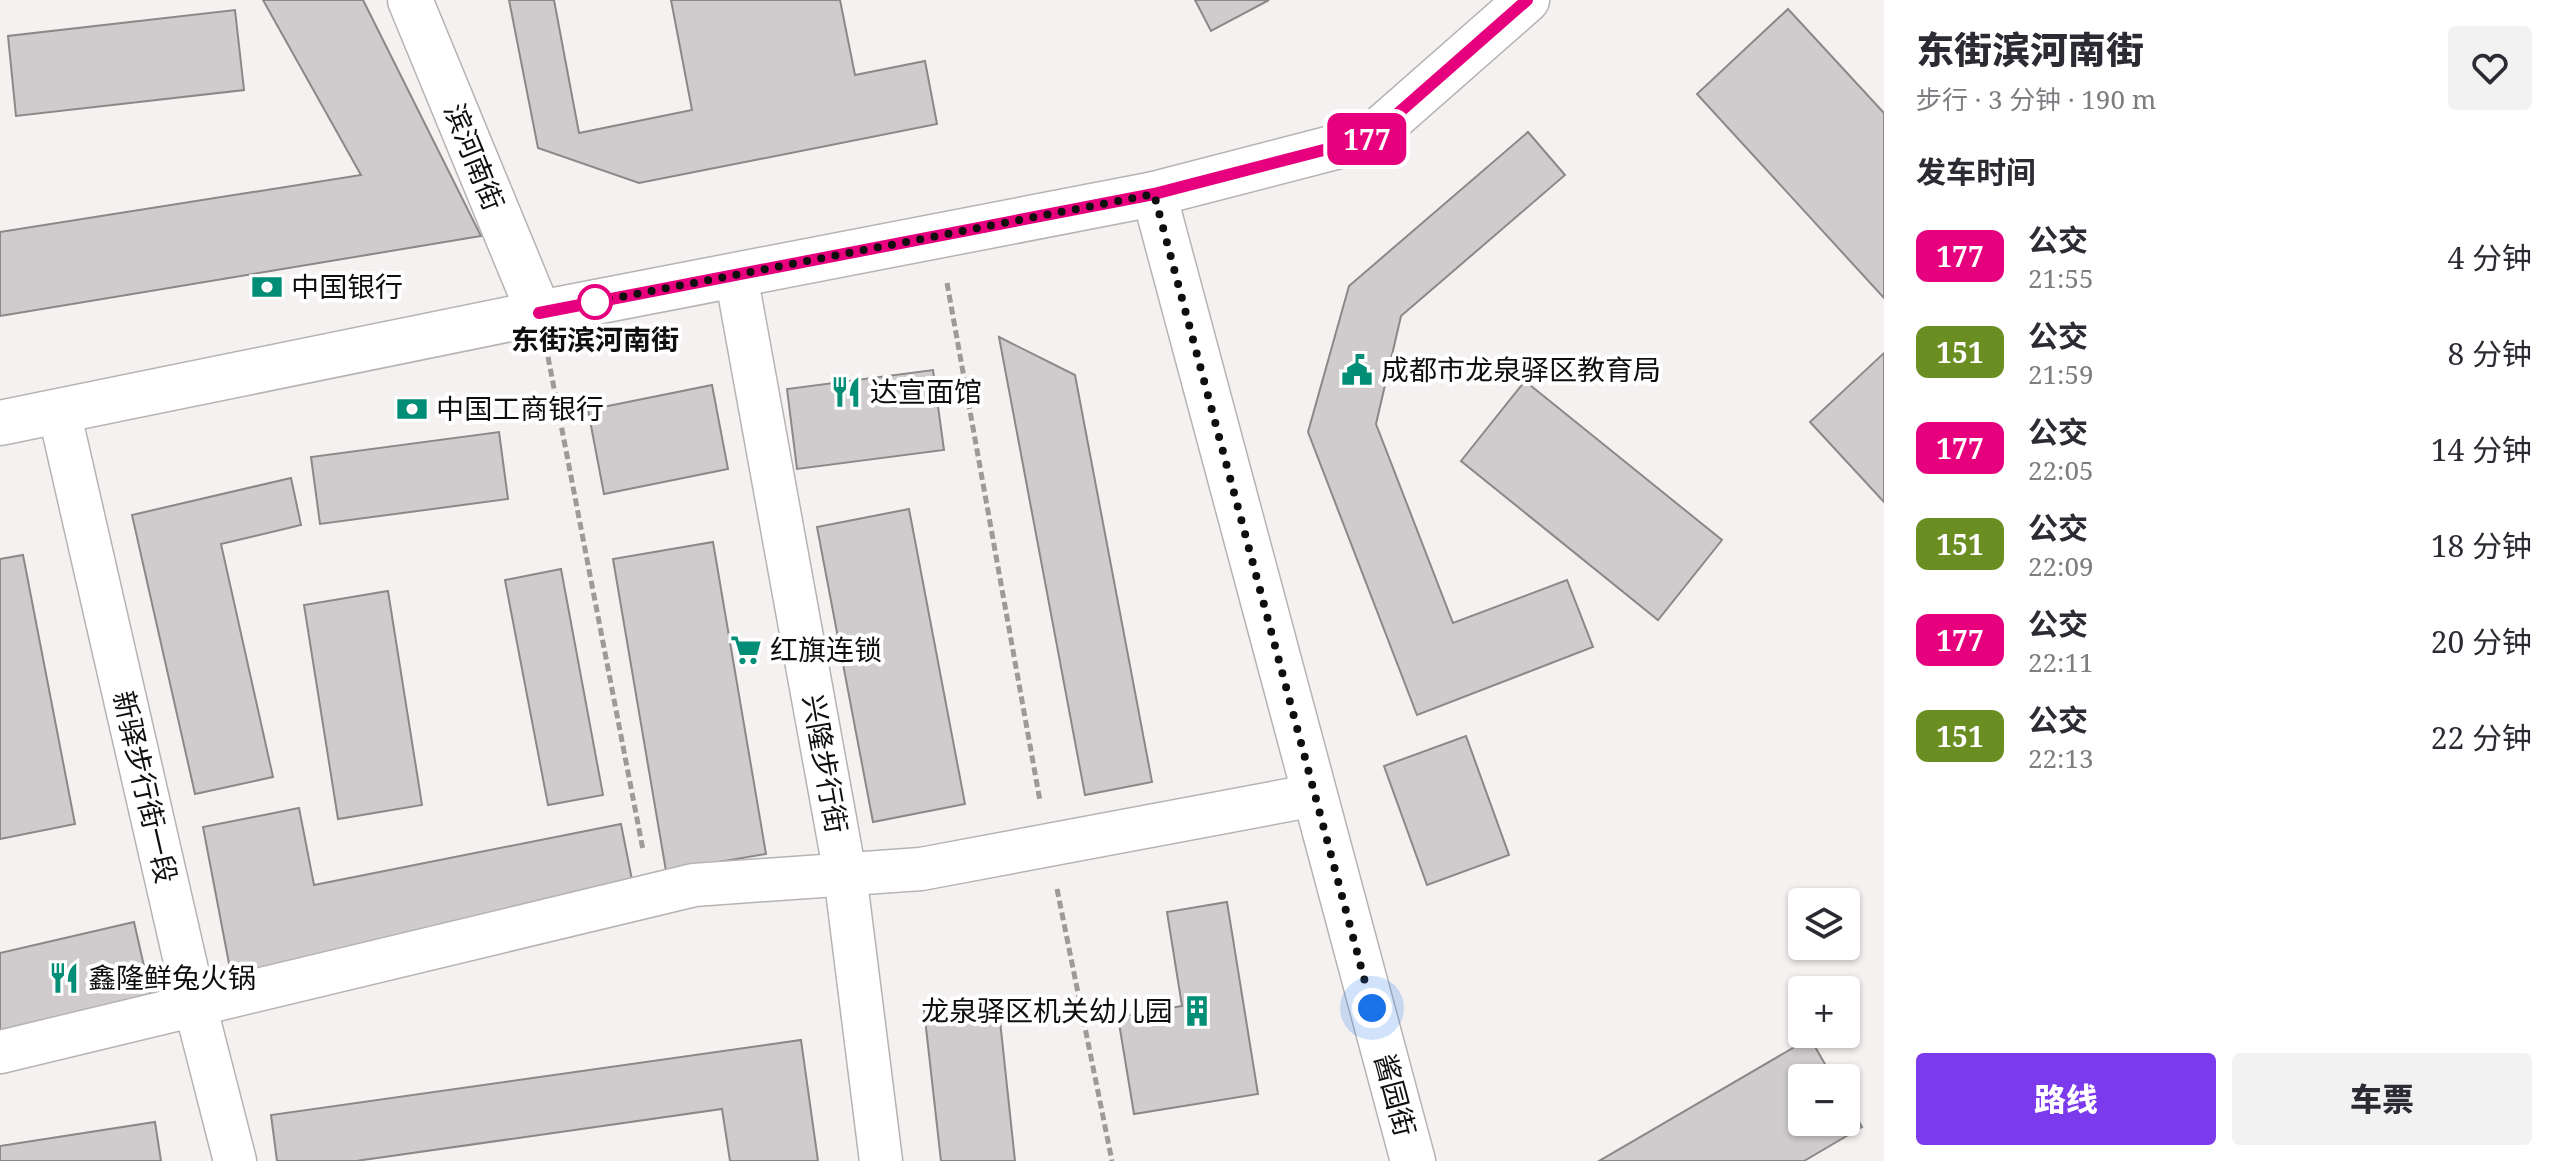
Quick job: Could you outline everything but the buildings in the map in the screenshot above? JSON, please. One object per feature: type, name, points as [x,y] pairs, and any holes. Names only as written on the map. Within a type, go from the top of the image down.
[{"type":"street","name":"滨河南街","points":[[410,0],[539,313]]},
{"type":"street","points":[[0,423],[539,313],[1154,194],[1370,138],[1527,0]]},
{"type":"street","name":"酱园街","points":[[1154,194],[1413,1161]]},
{"type":"street","name":"兴隆步行街","points":[[736,275],[845,874],[881,1161]]},
{"type":"street","name":"新驿步行街一段","points":[[59,411],[195,1005],[235,1161]]},
{"type":"street","points":[[0,1052],[694,885],[921,869],[1315,795]]},
{"type":"path","points":[[939,235],[1048,845],[1112,1161]]},
{"type":"path","points":[[539,313],[652,895]]},
{"type":"bus line","name":"177","points":[[539,313],[1154,194],[1370,138],[1527,0]]},
{"type":"place","name":"中国银行","points":[[267,287]]},
{"type":"place","name":"东街滨河南街","points":[[595,302]]},
{"type":"place","name":"成都市龙泉驿区教育局","points":[[1357,370]]},
{"type":"place","name":"达宣面馆","points":[[846,392]]},
{"type":"place","name":"中国工商银行","points":[[412,409]]},
{"type":"place","name":"红旗连锁","points":[[746,650]]},
{"type":"place","name":"鑫隆鲜兔火锅","points":[[64,978]]},
{"type":"place","name":"龙泉驿区机关幼儿园","points":[[1197,1011]]},
{"type":"route","points":[[595,302],[1154,194],[1372,1008]]}]
